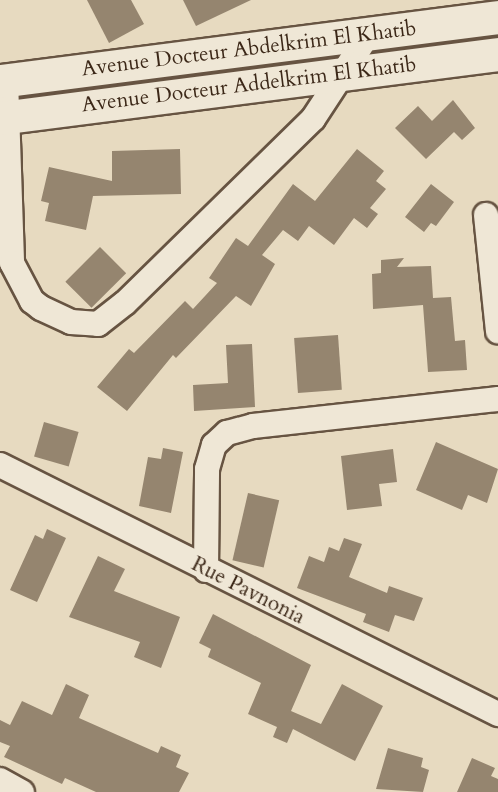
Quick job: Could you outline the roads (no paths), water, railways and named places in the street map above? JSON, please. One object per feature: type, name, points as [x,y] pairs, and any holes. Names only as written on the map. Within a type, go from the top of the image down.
[{"type":"main road","name":"Avenue Docteur Abdelkrim El Khatib","points":[[3,81],[498,17]]},
{"type":"main road","name":"Avenue Docteur Addelkrim El Khatib","points":[[5,117],[498,54]]},
{"type":"street","points":[[3,81],[12,263],[32,301],[41,308],[71,322],[98,324],[125,303],[313,119],[346,72],[370,32]]},
{"type":"street","points":[[486,216],[498,331]]},
{"type":"street","points":[[206,570],[207,469],[214,445],[227,433],[253,426],[498,399]]},
{"type":"street","name":"Rue Pavnonia","points":[[0,465],[498,714]]},
{"type":"street","points":[[0,780],[22,792]]}]
